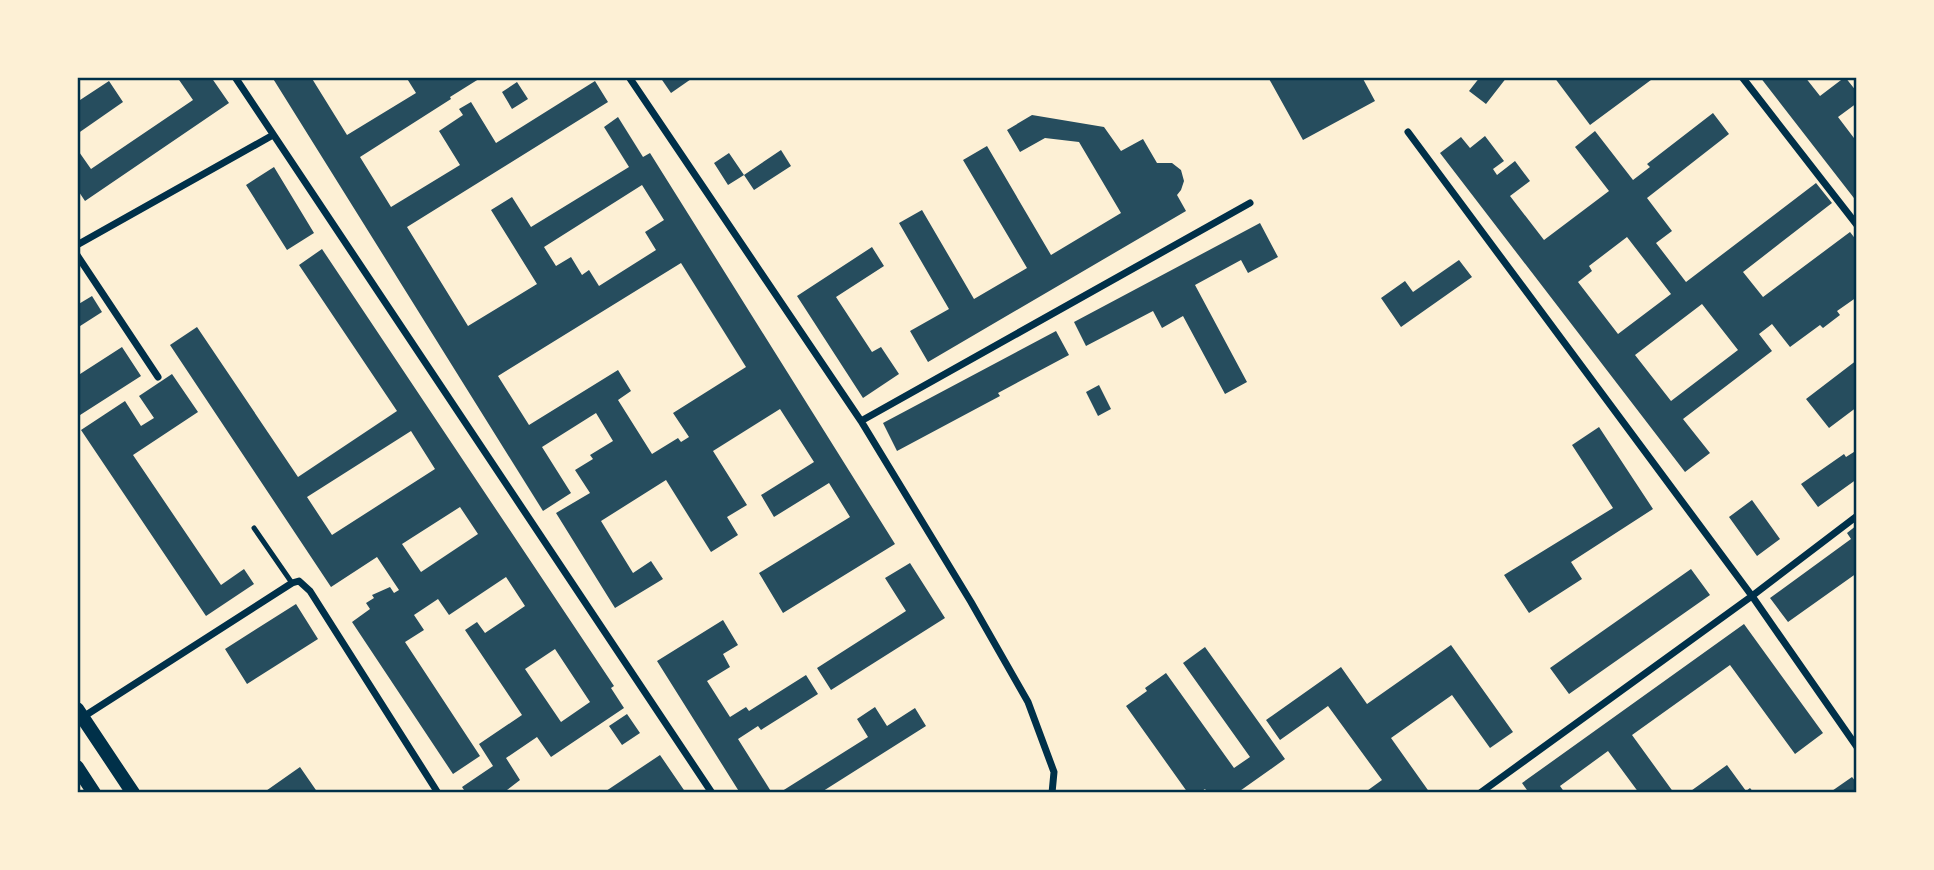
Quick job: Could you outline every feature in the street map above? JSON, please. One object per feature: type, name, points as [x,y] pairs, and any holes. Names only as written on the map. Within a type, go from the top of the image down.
[{"type":"main road","points":[[80,713],[133,793]]},
{"type":"main road","points":[[77,767],[94,793]]},
{"type":"street","points":[[234,77],[712,793]]},
{"type":"street","points":[[629,77],[861,421],[1028,702],[1054,772],[1052,793]]},
{"type":"street","points":[[1742,77],[1857,225]]},
{"type":"street","points":[[1408,131],[1752,596],[1857,747]]},
{"type":"street","points":[[77,245],[273,135]]},
{"type":"street","points":[[861,421],[1250,204]]},
{"type":"street","points":[[77,255],[158,377]]},
{"type":"street","points":[[1480,793],[1752,596],[1857,516]]},
{"type":"street","points":[[80,713],[292,583],[299,582],[310,591],[438,793]]},
{"type":"lane","points":[[254,528],[292,583]]},
{"type":"building","points":[[177,77],[211,77],[229,103],[85,201],[77,189],[77,149],[91,169],[193,100]]},
{"type":"building","points":[[272,77],[311,77],[347,135],[416,93],[406,77],[482,77],[360,157],[391,207],[460,165],[439,131],[463,115],[459,109],[471,102],[496,143],[595,81],[608,102],[407,227],[468,326],[537,284],[491,210],[512,197],[531,227],[629,167],[604,127],[618,117],[643,157],[650,153],[895,544],[783,613],[759,573],[850,517],[829,483],[774,517],[761,495],[814,462],[780,409],[713,451],[747,505],[727,517],[738,535],[711,552],[666,480],[601,521],[633,573],[651,561],[663,579],[615,608],[556,513],[590,493],[575,470],[593,459],[590,455],[613,441],[596,413],[542,447],[571,493],[543,511]],"holes":[[[642,185],[664,220],[645,232],[656,250],[599,286],[589,270],[582,275],[571,257],[556,266],[544,247]],[[681,263],[746,367],[673,413],[689,437],[681,442],[678,438],[652,454],[618,400],[631,391],[618,370],[529,425],[498,376]]]},
{"type":"building","points":[[660,77],[694,77],[671,93]]},
{"type":"building","points":[[1268,77],[1362,77],[1375,101],[1303,140]]},
{"type":"building","points":[[1480,77],[1507,77],[1486,104],[1469,91]]},
{"type":"building","points":[[1554,77],[1655,77],[1590,125]]},
{"type":"building","points":[[1760,77],[1805,77],[1820,96],[1845,77],[1857,92],[1857,103],[1838,117],[1857,142],[1857,202]]},
{"type":"building","points":[[109,81],[123,102],[77,134],[77,102]]},
{"type":"building","points":[[517,82],[528,99],[512,109],[502,92]]},
{"type":"building","points":[[1713,113],[1729,134],[1647,198],[1672,231],[1656,243],[1686,282],[1816,183],[1832,203],[1743,272],[1763,297],[1850,232],[1857,241],[1857,297],[1837,311],[1840,315],[1823,328],[1820,325],[1790,347],[1772,324],[1759,334],[1772,351],[1683,419],[1710,453],[1685,472],[1440,153],[1461,137],[1470,148],[1485,136],[1504,161],[1493,169],[1497,175],[1515,161],[1530,181],[1510,196],[1544,240],[1609,191],[1575,147],[1595,131],[1633,180],[1650,167],[1647,164]],"holes":[[[1627,237],[1671,294],[1618,334],[1578,282],[1592,271],[1589,266]],[[1702,304],[1738,350],[1671,401],[1635,355]]]},
{"type":"building","points":[[1032,115],[1104,127],[1121,151],[1143,139],[1157,163],[1172,163],[1181,170],[1184,181],[1177,195],[1186,211],[928,362],[910,331],[949,309],[899,223],[922,210],[974,299],[1027,268],[963,160],[987,146],[1051,255],[1121,213],[1079,142],[1045,138],[1020,152],[1007,130]]},
{"type":"building","points":[[781,150],[791,166],[754,190],[744,175]]},
{"type":"building","points":[[729,153],[744,175],[728,185],[714,163]]},
{"type":"building","points":[[274,167],[314,233],[287,250],[246,185]]},
{"type":"building","points":[[1260,223],[1278,257],[1248,273],[1241,260],[1195,285],[1247,382],[1225,394],[1183,316],[1162,328],[1153,311],[1086,346],[1074,322]]},
{"type":"building","points":[[872,247],[884,266],[836,297],[872,352],[881,347],[899,374],[863,398],[797,296]]},
{"type":"building","points":[[322,249],[614,686],[611,688],[624,708],[551,757],[537,737],[506,758],[520,780],[503,793],[466,793],[462,787],[493,766],[479,744],[522,715],[465,630],[477,622],[485,633],[525,606],[506,577],[449,615],[438,599],[414,615],[424,630],[405,642],[480,756],[453,774],[352,622],[370,609],[366,603],[374,598],[372,595],[390,587],[394,593],[399,590],[377,557],[331,587],[170,345],[197,327],[298,477],[397,411],[299,265]],"holes":[[[411,431],[435,469],[332,535],[307,497]],[[460,507],[478,534],[421,572],[402,544]],[[555,649],[590,702],[561,722],[525,669]]]},
{"type":"building","points":[[1459,260],[1472,277],[1401,327],[1381,298],[1405,281],[1413,292]]},
{"type":"building","points":[[92,296],[102,312],[77,328],[77,305]]},
{"type":"building","points":[[1056,331],[1069,355],[998,393],[1000,396],[897,451],[883,423]]},
{"type":"building","points":[[122,347],[141,376],[77,417],[77,376]]},
{"type":"building","points":[[1857,360],[1857,407],[1829,428],[1806,399]]},
{"type":"building","points":[[172,374],[198,412],[133,455],[221,585],[244,569],[254,584],[206,616],[81,430],[125,401],[141,426],[154,418],[139,396]]},
{"type":"building","points":[[1099,385],[1111,409],[1098,416],[1086,392]]},
{"type":"building","points":[[1599,427],[1653,509],[1571,562],[1582,579],[1529,613],[1504,575],[1613,508],[1572,445]]},
{"type":"building","points":[[1857,450],[1857,479],[1818,507],[1801,484],[1844,454],[1846,457]]},
{"type":"building","points":[[1752,500],[1780,539],[1757,556],[1729,517]]},
{"type":"building","points":[[1857,525],[1857,573],[1788,622],[1770,598],[1851,539],[1847,533]]},
{"type":"building","points":[[910,563],[945,618],[831,690],[817,668],[906,611],[885,578]]},
{"type":"building","points":[[1691,569],[1710,595],[1569,694],[1550,668]]},
{"type":"building","points":[[296,604],[318,639],[247,684],[225,649]]},
{"type":"building","points":[[723,620],[738,645],[723,654],[730,667],[707,681],[730,717],[746,707],[749,711],[806,675],[818,694],[761,730],[758,726],[738,739],[772,793],[740,793],[657,661]]},
{"type":"building","points":[[1744,624],[1823,733],[1795,754],[1730,665],[1632,735],[1674,793],[1639,793],[1608,751],[1560,786],[1565,793],[1529,793],[1522,783]]},
{"type":"building","points":[[1451,645],[1513,732],[1490,748],[1452,695],[1391,738],[1430,793],[1364,793],[1382,780],[1328,706],[1280,740],[1266,720],[1341,667],[1367,704]]},
{"type":"building","points":[[1205,647],[1285,759],[1237,793],[1208,793],[1205,789],[1199,793],[1188,793],[1126,706],[1166,673],[1234,768],[1250,757],[1183,663]]},
{"type":"building","points":[[875,707],[887,726],[915,708],[926,726],[820,793],[779,793],[868,737],[857,719]]},
{"type":"building","points":[[627,714],[640,733],[622,745],[609,726]]},
{"type":"building","points":[[660,755],[686,793],[603,793]]},
{"type":"building","points":[[1727,765],[1746,791],[1750,788],[1754,793],[1688,793]]},
{"type":"building","points":[[300,767],[318,793],[263,793]]},
{"type":"building","points":[[1852,777],[1857,783],[1857,793],[1829,793]]}]
